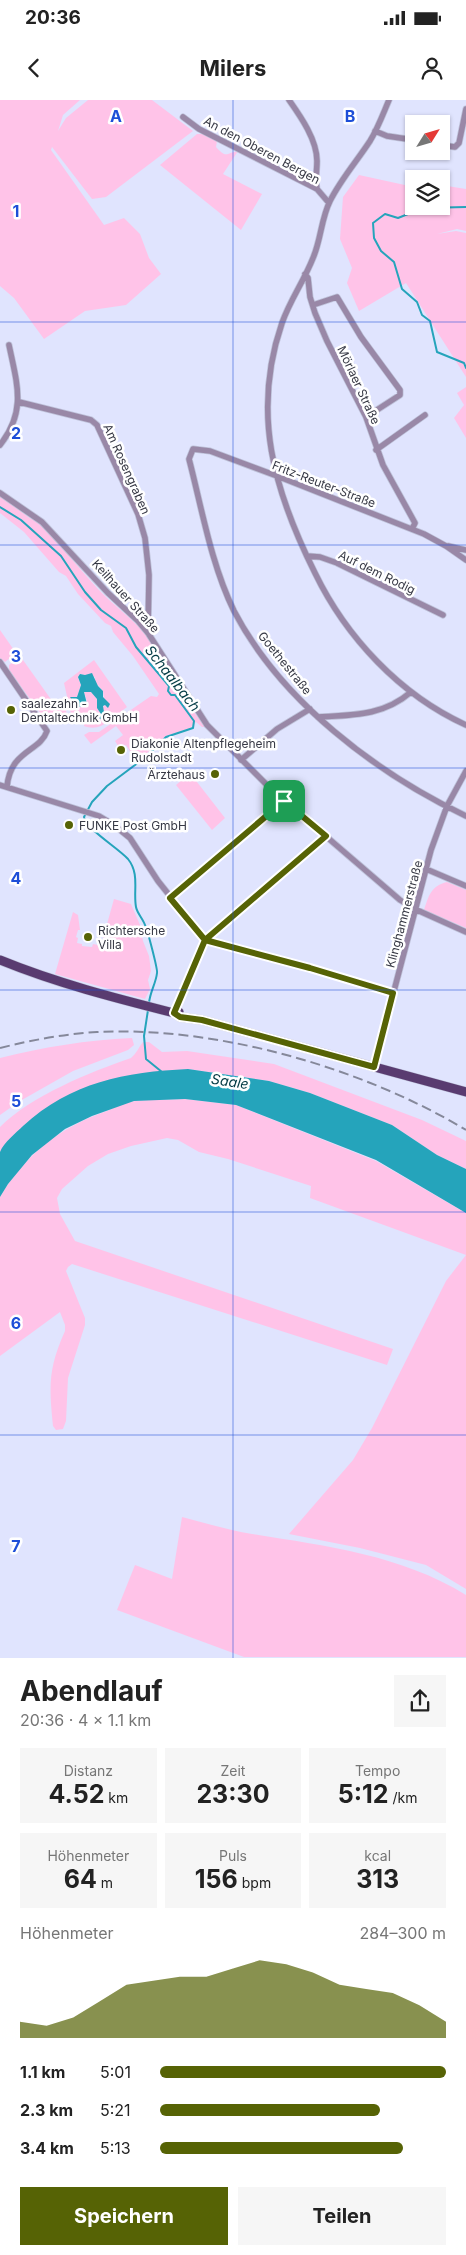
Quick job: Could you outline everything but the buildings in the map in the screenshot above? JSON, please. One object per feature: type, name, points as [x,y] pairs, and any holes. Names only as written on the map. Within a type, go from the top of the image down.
[{"type":"main road","points":[[0,960],[31,973]]},
{"type":"main road","points":[[0,967],[31,973],[174,1013],[182,1012],[196,1019],[466,1092]]},
{"type":"street","points":[[288,100],[306,125],[313,141],[317,159],[315,177],[317,189]]},
{"type":"street","points":[[389,100],[375,132],[344,176],[329,203],[315,254],[294,294],[282,323],[270,369],[266,400],[267,426],[277,476],[290,517],[326,597],[344,624],[380,664],[411,692],[466,725]]},
{"type":"street","points":[[450,146],[455,147],[459,143],[466,109]]},
{"type":"street","name":"An den Oberen Bergen","points":[[183,117],[199,129],[317,189],[329,203]]},
{"type":"street","points":[[375,132],[405,139]]},
{"type":"street","name":"Mörlaer Straße","points":[[305,274],[308,278],[312,305],[343,376],[366,418],[376,450],[414,523],[412,529]]},
{"type":"street","points":[[312,305],[337,297],[361,338],[400,390],[400,395],[366,418]]},
{"type":"street","points":[[0,445],[14,421],[19,402],[9,345]]},
{"type":"street","name":"Am Rosengraben","points":[[19,402],[94,421],[97,425],[138,514],[145,538],[148,575],[148,633]]},
{"type":"street","points":[[376,450],[425,415]]},
{"type":"street","name":"Fritz-Reuter-Straße","points":[[193,449],[210,451],[277,476],[412,529],[446,546]]},
{"type":"street","name":"Goethestraße","points":[[193,449],[189,459],[222,582],[234,611],[261,652],[310,709],[345,741],[392,775],[466,816]]},
{"type":"street","name":"Keilhauer Straße","points":[[0,494],[42,522],[148,633],[207,725],[284,801],[400,900],[417,910],[466,932]]},
{"type":"street","points":[[446,546],[466,550]]},
{"type":"street","points":[[446,546],[466,560]]},
{"type":"street","name":"Auf dem Rodig","points":[[307,556],[320,557],[338,563],[438,614]]},
{"type":"street","points":[[0,662],[47,731],[44,737],[22,754],[3,786],[106,820],[130,838],[170,898],[205,940],[310,968],[393,993]]},
{"type":"street","points":[[318,717],[376,712],[398,703],[411,692]]},
{"type":"street","points":[[241,760],[277,729],[310,709]]},
{"type":"street","name":"Klinghammerstraße","points":[[374,1067],[417,910],[426,869],[447,806],[466,770]]},
{"type":"street","points":[[170,898],[284,801]]},
{"type":"street","points":[[174,1013],[205,940],[326,836]]},
{"type":"street","points":[[426,869],[466,886]]},
{"type":"shaded area","points":[[0,100],[80,100],[63,115],[58,131],[66,118],[88,100],[152,100],[193,131],[106,197],[92,199],[52,147],[51,150],[104,225],[124,218],[140,234],[149,258],[161,274],[126,305],[85,311],[44,339],[14,298],[0,286]]},
{"type":"shaded area","points":[[197,134],[203,134],[217,141],[216,147],[225,154],[238,151],[223,174],[262,194],[241,230],[160,165]]},
{"type":"shaded area","points":[[359,175],[405,185],[405,215],[450,215],[450,186],[466,189],[466,231],[457,229],[437,234],[456,231],[466,233],[466,377],[406,283],[359,311],[347,283],[352,268],[340,239],[343,197]]},
{"type":"shaded area","points":[[466,387],[466,438],[454,418],[464,405],[457,393]]},
{"type":"shaded area","points":[[0,496],[42,526],[98,589],[140,628],[161,657],[189,705],[206,727],[202,727],[196,722],[190,728],[166,736],[137,762],[126,745],[120,749],[115,741],[123,735],[116,726],[91,744],[84,735],[89,732],[99,732],[151,696],[157,697],[159,694],[133,656],[113,632],[111,626],[105,623],[78,594],[66,576],[59,572],[24,532],[0,513]]},
{"type":"shaded area","points":[[0,630],[16,653],[5,662],[0,658]]},
{"type":"shaded area","points":[[19,658],[23,660],[55,705],[64,699],[67,716],[57,724],[51,724],[43,717],[9,670],[9,665]]},
{"type":"shaded area","points":[[94,660],[127,707],[101,726],[90,728],[84,726],[84,720],[80,714],[71,714],[64,683]],"holes":[[[80,674],[95,677],[95,682],[103,691],[105,705],[102,708],[105,720],[99,716],[101,714],[97,708],[97,699],[91,692],[84,692],[87,701],[70,697],[77,697],[81,685],[78,678]]]},
{"type":"shaded area","points":[[190,773],[225,818],[212,830],[176,785]]},
{"type":"shaded area","points":[[447,882],[466,890],[466,928],[424,910],[429,896],[434,889]]},
{"type":"shaded area","points":[[114,899],[131,904],[140,925],[143,941],[149,956],[151,971],[148,980],[150,989],[145,999],[55,974],[73,912],[78,915],[80,930],[78,930],[76,937],[78,938],[77,943],[82,944],[82,946],[92,947],[93,944],[98,945],[102,942]]},
{"type":"shaded area","points":[[132,1038],[134,1045],[128,1050],[73,1071],[20,1101],[0,1115],[0,1058],[98,1040]]},
{"type":"shaded area","points":[[143,1042],[149,1042],[162,1052],[187,1051],[274,1064],[422,1120],[466,1141],[466,1169],[437,1155],[392,1125],[310,1093],[269,1081],[188,1069],[0,1152],[0,1127],[13,1116],[44,1095],[62,1086],[131,1058]]},
{"type":"shaded area","points":[[185,1099],[236,1105],[376,1161],[466,1213],[466,1255],[310,1198],[311,1186],[228,1159],[199,1152],[178,1140],[167,1138],[131,1146],[108,1154],[88,1166],[62,1189],[57,1198],[60,1214],[75,1241],[393,1349],[387,1365],[72,1264],[66,1271],[85,1318],[85,1325],[68,1378],[66,1421],[63,1429],[56,1430],[53,1426],[51,1378],[55,1356],[65,1331],[65,1325],[60,1312],[0,1356],[0,1197],[33,1155],[59,1134],[74,1125],[129,1102]]},
{"type":"shaded area","points":[[466,1255],[466,1589],[426,1565],[360,1548],[289,1534],[353,1460],[372,1428],[446,1281]]},
{"type":"shaded area","points":[[182,1517],[243,1532],[362,1554],[416,1570],[441,1581],[466,1595],[466,1657],[244,1657],[117,1610],[135,1565],[172,1579]]},
{"type":"water","points":[[92,673],[98,686],[103,691],[103,697],[110,704],[108,708],[105,705],[103,706],[104,721],[99,718],[101,714],[97,708],[97,699],[91,692],[84,692],[87,704],[83,707],[77,707],[70,697],[77,697],[81,685],[78,677],[80,674]]},
{"type":"water","name":"Saale","points":[[188,1069],[269,1081],[310,1093],[392,1125],[437,1155],[466,1169],[466,1213],[376,1160],[236,1105],[185,1099],[134,1101],[92,1116],[65,1129],[32,1155],[8,1184],[0,1197],[0,1152],[10,1138],[41,1111],[80,1089],[100,1082],[142,1073]]},
{"type":"waterway","points":[[466,207],[423,208],[398,218],[385,214],[373,223],[374,238],[381,251],[394,262],[402,289],[417,302],[422,315],[430,321],[437,352],[464,363],[466,368]]},
{"type":"waterway","name":"Schaalbach","points":[[0,507],[21,520],[61,556],[85,592],[101,610],[126,628],[136,647],[169,686],[168,691],[171,695],[175,695],[194,721],[193,728],[166,737],[147,756],[107,786],[92,802],[84,817],[90,827],[123,854],[132,865],[135,877],[136,907],[146,928],[157,970],[149,1003]]},
{"type":"waterway","name":"Schaalbach","points":[[148,1010],[144,1036],[146,1059],[162,1072]]},
{"type":"railway","points":[[0,1048],[72,1034],[97,1032],[143,1032],[191,1036],[240,1044],[288,1055],[336,1070],[426,1108],[466,1130]]},
{"type":"place","name":"saalezahn - Dentaltechnik GmbH","points":[[11,710]]},
{"type":"place","name":"Diakonie Altenpflegeheim Rudolstadt","points":[[121,750]]},
{"type":"place","name":"Ärztehaus","points":[[215,774]]},
{"type":"place","name":"FUNKE Post GmbH","points":[[69,825]]},
{"type":"place","name":"Richtersche Villa","points":[[88,937]]},
{"type":"route","points":[[284,801],[170,898],[205,940],[174,1013],[180,1017],[202,1020],[374,1067],[393,993],[250,951],[205,940],[326,836],[284,801]]}]
